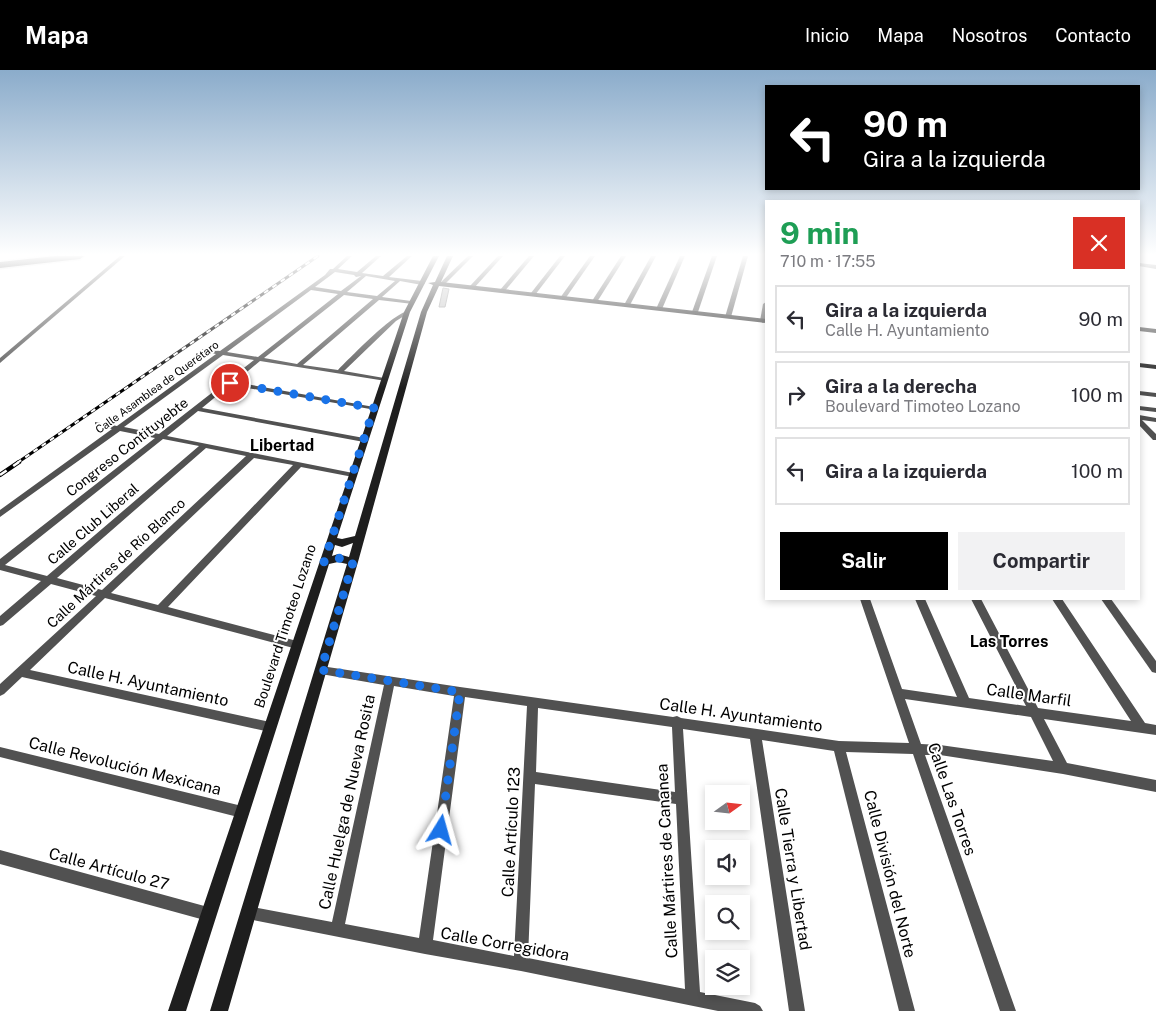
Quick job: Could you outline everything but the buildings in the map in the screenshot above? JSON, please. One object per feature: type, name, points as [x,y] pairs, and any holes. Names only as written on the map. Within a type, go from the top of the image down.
[{"type":"main road","name":"Boulevard Timoteo Lozano","points":[[177,1011],[374,408],[413,300]]},
{"type":"main road","points":[[219,1011],[353,562],[424,312],[431,300]]},
{"type":"main road","points":[[583,300],[764,321]]},
{"type":"main road","points":[[1140,365],[1156,367]]},
{"type":"main road","points":[[332,538],[334,541],[342,543],[360,538]]},
{"type":"main road","points":[[324,562],[338,558],[353,562]]},
{"type":"street","points":[[0,361],[72,300]]},
{"type":"street","name":"Calle Asamblea de Querétaro","points":[[0,514],[292,300]]},
{"type":"street","name":"Congreso Contituyebte","points":[[0,565],[335,300]]},
{"type":"street","points":[[298,366],[376,300]]},
{"type":"street","points":[[391,300],[411,303]]},
{"type":"street","points":[[627,305],[630,300]]},
{"type":"street","points":[[659,309],[663,300]]},
{"type":"street","points":[[695,312],[699,300]]},
{"type":"street","points":[[728,317],[733,300]]},
{"type":"street","points":[[339,373],[389,324],[407,312]]},
{"type":"street","points":[[1140,329],[1156,331]]},
{"type":"street","points":[[204,350],[384,380]]},
{"type":"street","points":[[230,383],[374,408]]},
{"type":"street","points":[[1140,393],[1156,395]]},
{"type":"street","points":[[1140,408],[1156,410]]},
{"type":"street","points":[[196,409],[364,440]]},
{"type":"street","points":[[1140,417],[1156,420]]},
{"type":"street","points":[[1140,422],[1156,438]]},
{"type":"street","points":[[98,424],[353,475]]},
{"type":"street","name":"Calle Club Liberal","points":[[0,622],[204,446]]},
{"type":"street","name":"Calle Mártires de Río Blanco","points":[[0,691],[251,456]]},
{"type":"street","points":[[160,609],[298,465]]},
{"type":"street","points":[[0,565],[102,595],[296,645]]},
{"type":"street","name":"Calle Las Torres","points":[[865,600],[1008,1011]]},
{"type":"street","points":[[920,600],[965,702]]},
{"type":"street","points":[[977,600],[1063,768]]},
{"type":"street","points":[[1058,600],[1141,727]]},
{"type":"street","points":[[1107,600],[1156,669]]},
{"type":"street","name":"Calle H. Ayuntamiento","points":[[321,670],[460,692],[839,746],[940,750],[1063,768],[1156,786]]},
{"type":"street","name":"Calle H. Ayuntamiento","points":[[20,672],[270,727]]},
{"type":"street","name":"Calle Huelga de Nueva Rosita","points":[[337,930],[390,681]]},
{"type":"street","points":[[425,947],[460,692]]},
{"type":"street","name":"Calle Marfil","points":[[898,693],[1035,711],[1156,730]]},
{"type":"street","name":"Calle Artículo 123","points":[[521,964],[533,702]]},
{"type":"street","name":"Calle Mártires de Cananea","points":[[677,722],[693,999]]},
{"type":"street","name":"Calle Tierra y Libertad","points":[[755,733],[797,1011]]},
{"type":"street","name":"Calle División del Norte","points":[[839,746],[906,1011]]},
{"type":"street","name":"Calle Revolución Mexicana","points":[[0,752],[242,812]]},
{"type":"street","points":[[530,777],[680,799]]},
{"type":"street","name":"Calle Artículo 27","points":[[0,857],[208,914]]},
{"type":"street","name":"Calle Corregidora","points":[[248,913],[521,964],[755,1011]]},
{"type":"railway","points":[[17,463],[254,300]]},
{"type":"railway","points":[[0,475],[19,462]]},
{"type":"district","name":"Libertad","points":[[282,445]]},
{"type":"district","name":"Las Torres","points":[[1009,641]]},
{"type":"route","points":[[230,383],[374,408],[324,562],[342,558],[353,562],[321,670],[460,692],[441,830]]}]
